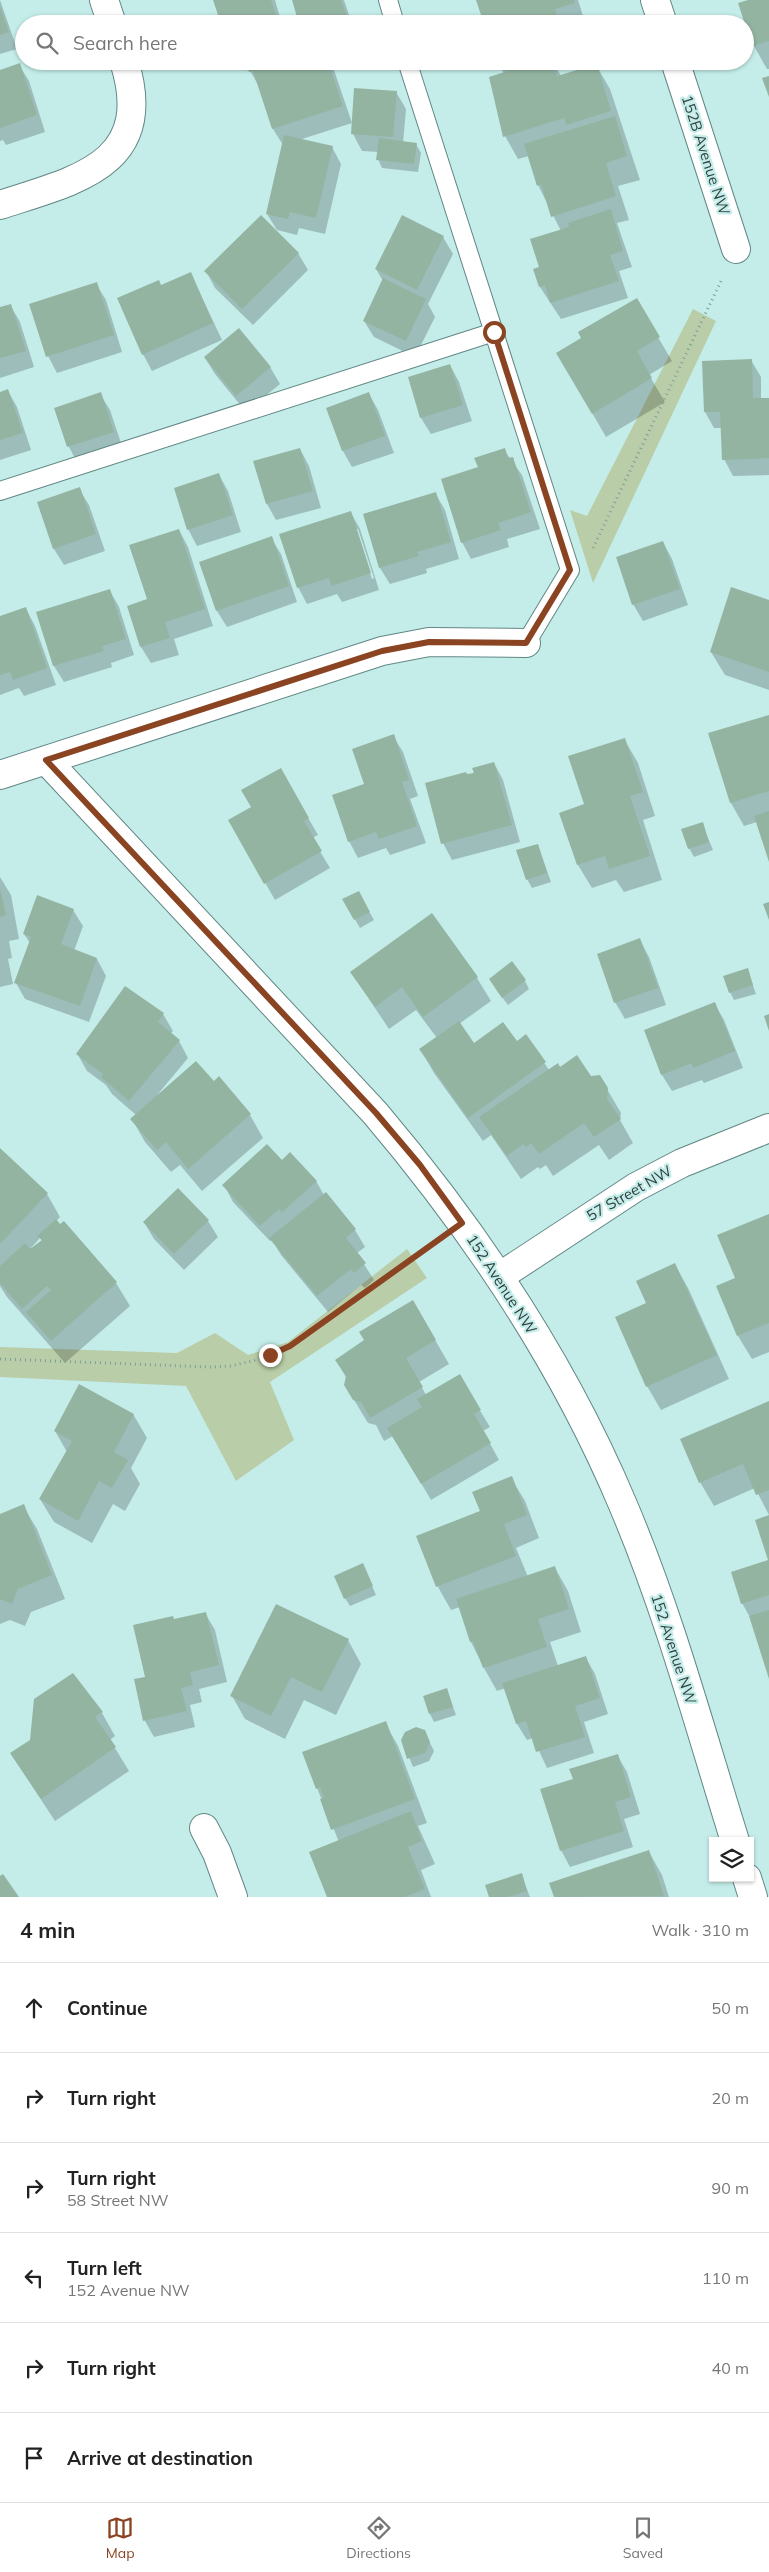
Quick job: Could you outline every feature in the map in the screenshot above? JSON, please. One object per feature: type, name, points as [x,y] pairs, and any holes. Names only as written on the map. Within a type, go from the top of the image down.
[{"type":"street","points":[[104,0],[109,15]]},
{"type":"street","points":[[656,0],[660,15]]},
{"type":"street","points":[[0,205],[75,181],[96,170],[113,153],[124,137],[130,120],[131,100],[127,70]]},
{"type":"street","name":"152B Avenue NW","points":[[678,70],[736,249]]},
{"type":"street","points":[[0,775],[382,651],[429,642],[526,643]]},
{"type":"street","name":"152 Avenue NW","points":[[46,760],[376,1113],[420,1165],[499,1277],[552,1362],[596,1443],[623,1504],[647,1565],[734,1837]]},
{"type":"street","name":"57 Street NW","points":[[499,1277],[636,1187],[682,1163],[769,1128]]},
{"type":"street","points":[[204,1828],[217,1853],[233,1897]]},
{"type":"street","points":[[748,1882],[753,1897]]},
{"type":"lane","points":[[388,0],[392,15]]},
{"type":"lane","points":[[410,70],[570,570],[526,643]]},
{"type":"lane","points":[[0,491],[494,332]]},
{"type":"path","points":[[570,570],[586,563],[736,249]]},
{"type":"path","points":[[0,1360],[210,1366],[230,1366],[253,1361],[290,1346],[462,1223]]},
{"type":"green space","points":[[693,309],[716,321],[593,583],[570,510],[587,516]]},
{"type":"green space","points":[[407,1249],[427,1278],[270,1382],[294,1440],[236,1481],[186,1386],[0,1377],[0,1347],[177,1353],[215,1333],[248,1355],[288,1342]]},
{"type":"building","points":[[213,0],[271,0],[276,15],[218,15]]},
{"type":"building","points":[[292,0],[341,0],[347,15],[296,15]]},
{"type":"building","points":[[476,0],[574,0],[575,3],[555,9],[557,15],[481,15]]},
{"type":"building","points":[[748,0],[769,0],[769,41],[754,45],[754,15],[742,15],[738,3]]},
{"type":"building","points":[[0,7],[9,32],[0,35]]},
{"type":"building","points":[[15,65],[15,70],[22,70],[37,115],[0,128],[0,70]]},
{"type":"building","points":[[248,70],[331,70],[343,106],[272,129],[253,71],[249,72]]},
{"type":"building","points":[[511,70],[555,70],[557,76],[577,70],[599,70],[611,111],[566,125],[564,118],[503,137],[489,77]]},
{"type":"building","points":[[769,76],[769,97],[762,78]]},
{"type":"building","points":[[354,88],[397,91],[393,137],[351,134]]},
{"type":"building","points":[[615,116],[627,156],[606,163],[616,196],[551,217],[541,184],[537,186],[524,144]]},
{"type":"building","points":[[284,135],[333,146],[316,218],[290,212],[288,219],[266,214]]},
{"type":"building","points":[[379,138],[417,143],[414,164],[376,160]]},
{"type":"building","points":[[611,209],[623,251],[610,255],[619,281],[550,303],[545,285],[539,287],[533,269],[539,267],[530,239],[569,227],[568,223]]},
{"type":"building","points":[[261,215],[299,253],[242,309],[204,271]]},
{"type":"building","points":[[402,215],[444,236],[417,290],[375,269]]},
{"type":"building","points":[[191,272],[213,323],[142,355],[117,298],[159,280],[161,285]]},
{"type":"building","points":[[383,278],[426,299],[406,341],[363,321]]},
{"type":"building","points":[[97,282],[114,335],[46,357],[29,304]]},
{"type":"building","points":[[637,298],[660,337],[637,351],[652,378],[592,414],[556,353],[581,338],[578,332]]},
{"type":"building","points":[[11,304],[26,351],[0,358],[0,307]]},
{"type":"building","points":[[239,328],[271,367],[236,396],[204,357]]},
{"type":"building","points":[[752,359],[753,398],[769,398],[769,458],[722,460],[720,412],[704,412],[702,361]]},
{"type":"building","points":[[450,364],[463,405],[420,418],[408,377]]},
{"type":"building","points":[[8,389],[23,433],[0,440],[0,392]]},
{"type":"building","points":[[101,392],[114,432],[67,447],[54,408]]},
{"type":"building","points":[[369,392],[385,436],[342,451],[326,408]]},
{"type":"building","points":[[300,448],[313,491],[266,504],[253,461]]},
{"type":"building","points":[[505,448],[508,458],[513,457],[531,512],[498,523],[501,530],[461,543],[441,479],[478,467],[474,458]]},
{"type":"building","points":[[219,473],[233,515],[187,530],[174,488]]},
{"type":"building","points":[[80,487],[96,534],[53,549],[37,502]]},
{"type":"building","points":[[436,492],[451,542],[417,552],[419,556],[379,568],[363,514]]},
{"type":"building","points":[[351,511],[371,573],[331,586],[329,578],[297,588],[279,534]]},
{"type":"building","points":[[179,529],[205,609],[165,622],[170,638],[140,647],[127,606],[147,599],[129,545]]},
{"type":"building","points":[[272,536],[289,586],[216,611],[199,562]]},
{"type":"building","points":[[663,541],[680,589],[632,605],[616,557]]},
{"type":"building","points":[[731,587],[769,600],[769,672],[710,652]]},
{"type":"building","points":[[110,589],[126,639],[102,646],[104,651],[53,666],[36,612]]},
{"type":"building","points":[[26,607],[47,668],[13,680],[10,672],[0,675],[0,616]]},
{"type":"building","points":[[769,715],[769,791],[730,803],[708,733]]},
{"type":"building","points":[[394,734],[409,780],[402,782],[417,826],[379,839],[376,832],[348,842],[332,795],[364,784],[352,749]]},
{"type":"building","points":[[625,738],[643,792],[630,796],[650,856],[609,869],[605,856],[577,865],[559,813],[584,804],[568,756]]},
{"type":"building","points":[[494,762],[512,825],[441,844],[425,783],[466,772],[467,774],[474,773],[472,768]]},
{"type":"building","points":[[281,768],[309,818],[304,821],[322,851],[264,884],[228,820],[251,807],[241,790]]},
{"type":"building","points":[[769,811],[769,862],[754,816]]},
{"type":"building","points":[[703,822],[709,842],[688,849],[681,829]]},
{"type":"building","points":[[538,844],[547,873],[526,880],[516,850]]},
{"type":"building","points":[[0,888],[6,915],[0,917]]},
{"type":"building","points":[[359,891],[370,912],[354,920],[342,899]]},
{"type":"building","points":[[37,895],[74,909],[61,944],[97,958],[80,1006],[14,983],[31,937],[23,934]]},
{"type":"building","points":[[769,902],[769,920],[763,904]]},
{"type":"building","points":[[432,913],[478,977],[423,1017],[402,987],[375,1007],[350,972]]},
{"type":"building","points":[[640,938],[658,988],[614,1003],[597,954]]},
{"type":"building","points":[[512,961],[526,980],[502,998],[489,979]]},
{"type":"building","points":[[748,968],[753,985],[729,993],[723,976]]},
{"type":"building","points":[[125,986],[164,1013],[158,1022],[180,1040],[129,1101],[101,1077],[103,1074],[76,1054]]},
{"type":"building","points":[[715,1002],[735,1051],[693,1068],[692,1063],[661,1075],[644,1030]]},
{"type":"building","points":[[769,1014],[769,1031],[764,1016]]},
{"type":"building","points":[[459,1021],[474,1043],[503,1022],[517,1041],[526,1034],[546,1062],[468,1118],[419,1049]]},
{"type":"building","points":[[577,1055],[591,1076],[600,1075],[608,1088],[607,1099],[621,1119],[594,1137],[584,1123],[539,1154],[531,1143],[526,1147],[523,1144],[507,1156],[479,1117],[558,1063],[560,1067]]},
{"type":"building","points":[[196,1061],[214,1081],[219,1076],[251,1114],[188,1169],[166,1142],[157,1150],[130,1119]]},
{"type":"building","points":[[267,1144],[282,1160],[290,1152],[317,1181],[282,1212],[279,1209],[260,1226],[222,1185]]},
{"type":"building","points":[[0,1148],[48,1193],[0,1244]]},
{"type":"building","points":[[178,1188],[209,1220],[174,1254],[143,1222]]},
{"type":"building","points":[[326,1192],[356,1229],[346,1238],[366,1263],[354,1273],[351,1269],[317,1296],[269,1238]]},
{"type":"building","points":[[769,1214],[769,1323],[737,1336],[716,1286],[735,1278],[717,1235]]},
{"type":"building","points":[[56,1219],[60,1224],[64,1221],[117,1282],[51,1341],[26,1312],[51,1290],[47,1286],[22,1309],[0,1283],[0,1266],[25,1243],[30,1249],[42,1240],[37,1236]]},
{"type":"building","points":[[675,1263],[717,1355],[646,1387],[615,1317],[646,1303],[636,1281]]},
{"type":"building","points":[[413,1300],[436,1340],[406,1358],[423,1387],[370,1418],[361,1402],[353,1400],[344,1385],[346,1376],[335,1360],[364,1340],[359,1332]]},
{"type":"building","points":[[460,1374],[481,1410],[474,1414],[491,1443],[421,1484],[387,1428],[422,1407],[417,1399]]},
{"type":"building","points":[[79,1384],[134,1414],[114,1452],[128,1460],[112,1488],[99,1481],[78,1521],[39,1499],[72,1441],[54,1431]]},
{"type":"building","points":[[769,1401],[769,1490],[756,1495],[743,1464],[699,1483],[680,1439]]},
{"type":"building","points":[[512,1476],[527,1515],[504,1524],[516,1556],[436,1587],[416,1536],[480,1511],[472,1492]]},
{"type":"building","points":[[24,1504],[52,1575],[18,1589],[12,1604],[0,1599],[0,1514]]},
{"type":"building","points":[[769,1515],[769,1595],[741,1604],[731,1572],[768,1560],[755,1520]]},
{"type":"building","points":[[363,1563],[373,1586],[344,1599],[334,1576]]},
{"type":"building","points":[[555,1566],[569,1609],[538,1619],[547,1647],[483,1668],[473,1641],[470,1642],[456,1599]]},
{"type":"building","points":[[276,1604],[349,1639],[322,1692],[291,1677],[271,1716],[230,1696]]},
{"type":"building","points":[[769,1610],[769,1679],[749,1616]]},
{"type":"building","points":[[206,1612],[219,1665],[190,1672],[193,1685],[181,1688],[187,1711],[143,1721],[134,1679],[145,1677],[133,1625],[173,1616],[174,1619]]},
{"type":"building","points":[[586,1656],[600,1698],[575,1706],[585,1737],[536,1752],[526,1721],[516,1724],[502,1683]]},
{"type":"building","points":[[73,1673],[103,1712],[95,1717],[116,1747],[41,1799],[10,1753],[30,1740],[34,1699]]},
{"type":"building","points":[[447,1688],[453,1707],[429,1714],[423,1696]]},
{"type":"building","points":[[386,1721],[415,1799],[331,1830],[320,1799],[324,1798],[320,1787],[316,1789],[302,1752]]},
{"type":"building","points":[[416,1727],[425,1730],[430,1742],[425,1753],[407,1759],[401,1740],[405,1732]]},
{"type":"building","points":[[618,1754],[631,1797],[615,1802],[624,1831],[560,1851],[540,1789],[573,1779],[569,1769]]},
{"type":"building","points":[[411,1811],[422,1841],[408,1847],[425,1889],[405,1897],[327,1897],[309,1852]]},
{"type":"building","points":[[649,1850],[664,1896],[554,1897],[549,1883]]},
{"type":"building","points":[[522,1873],[527,1891],[508,1897],[489,1897],[485,1885]]},
{"type":"building","points":[[3,1874],[19,1897],[0,1897],[0,1876]]},
{"type":"route","points":[[270,1355],[290,1346],[462,1223],[420,1165],[376,1113],[46,760],[382,651],[429,642],[526,643],[570,570],[494,332]]}]
